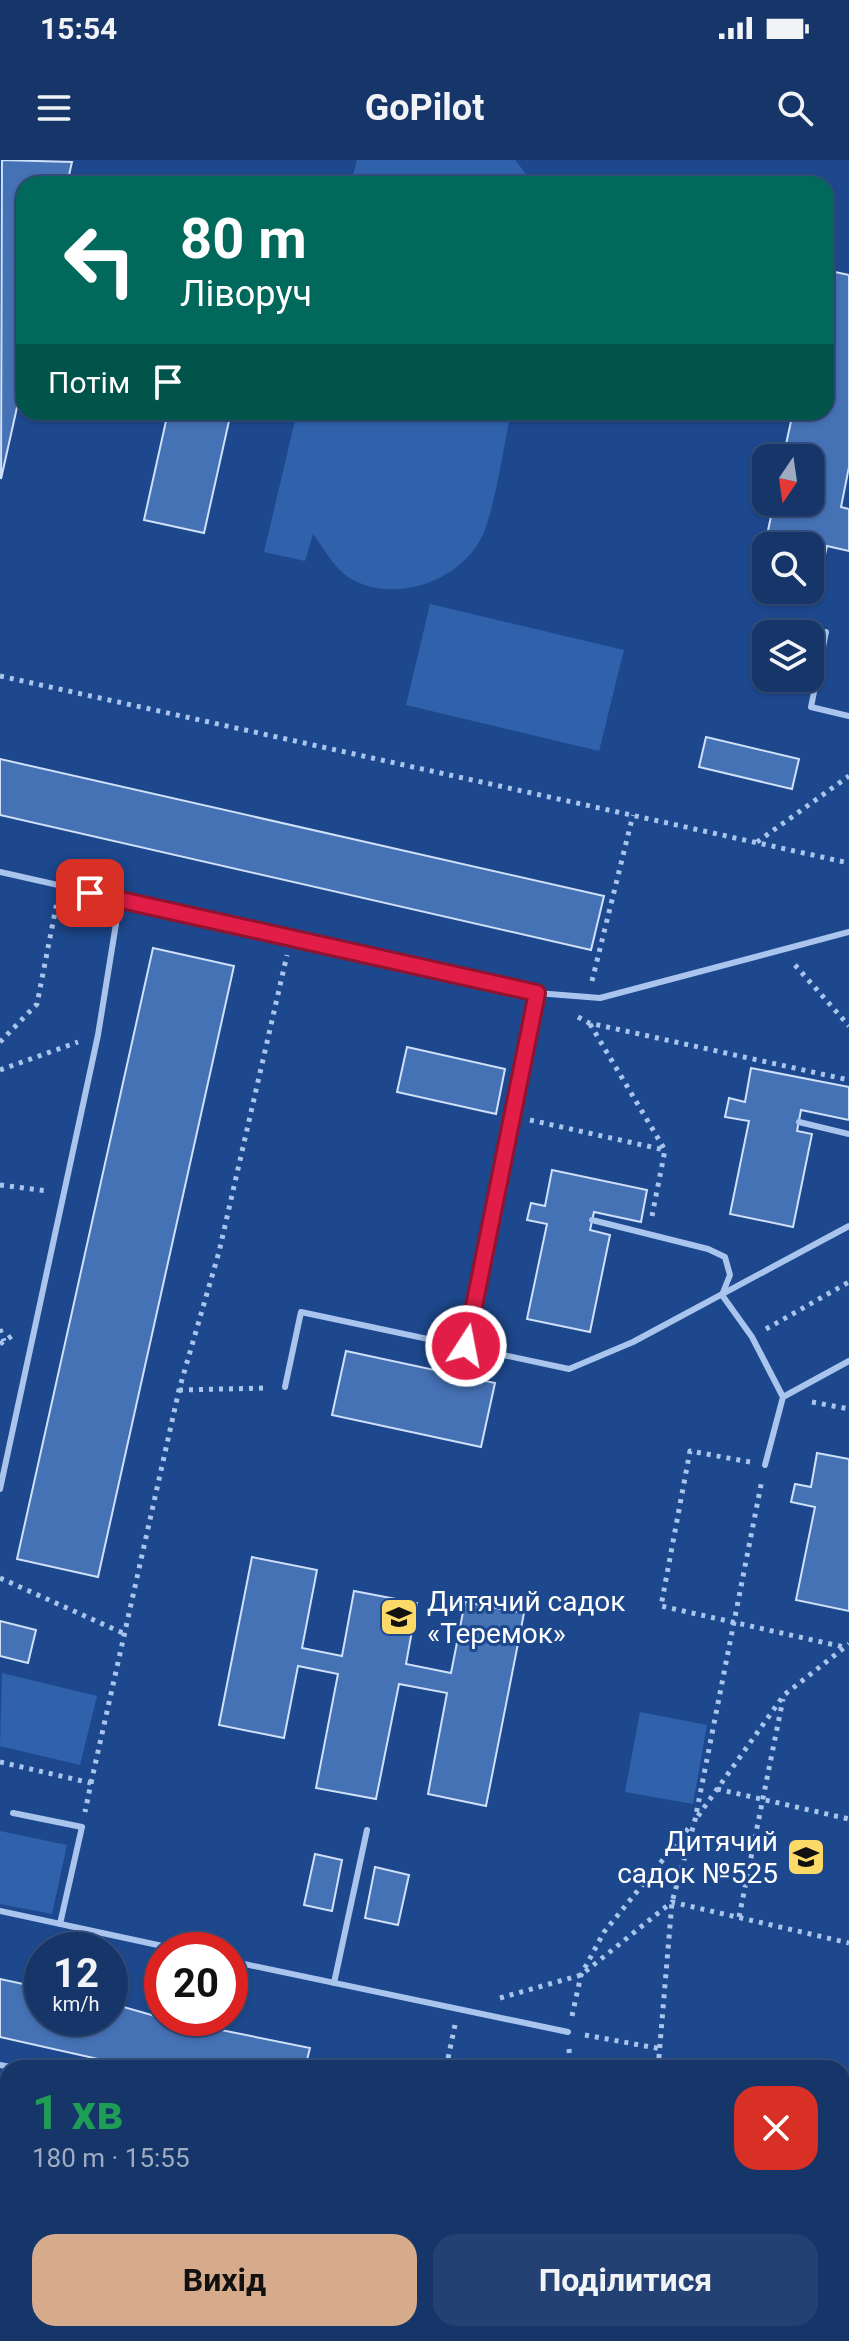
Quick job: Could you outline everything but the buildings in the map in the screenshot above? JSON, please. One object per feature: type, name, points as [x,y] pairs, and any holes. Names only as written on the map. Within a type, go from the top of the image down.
[{"type":"lane","points":[[826,632],[811,707],[849,716]]},
{"type":"lane","points":[[0,872],[537,993],[600,998],[849,932]]},
{"type":"lane","points":[[0,1489],[98,1035],[120,899]]},
{"type":"lane","points":[[466,1346],[537,993]]},
{"type":"lane","points":[[799,1122],[849,1134]]},
{"type":"lane","points":[[592,1220],[725,1257],[730,1275],[722,1295]]},
{"type":"lane","points":[[285,1387],[301,1312],[569,1369],[633,1342],[849,1226]]},
{"type":"lane","points":[[722,1295],[752,1337],[783,1397],[765,1465]]},
{"type":"lane","points":[[783,1397],[849,1361]]},
{"type":"lane","points":[[13,1813],[82,1827],[60,1924]]},
{"type":"lane","points":[[334,1983],[367,1830]]},
{"type":"lane","points":[[0,1911],[144,1942]]},
{"type":"lane","points":[[248,1965],[568,2032]]},
{"type":"path","points":[[0,676],[849,863]]},
{"type":"path","points":[[756,842],[849,776]]},
{"type":"path","points":[[588,997],[633,815]]},
{"type":"path","points":[[0,1042],[37,1004],[61,886]]},
{"type":"path","points":[[82,1827],[179,1390],[219,1252],[291,938]]},
{"type":"path","points":[[781,949],[849,1026]]},
{"type":"path","points":[[576,1016],[589,1023],[849,1080]]},
{"type":"path","points":[[589,1023],[665,1150],[649,1234]]},
{"type":"path","points":[[0,1070],[98,1035]]},
{"type":"path","points":[[511,1116],[665,1150]]},
{"type":"path","points":[[0,1185],[64,1193]]},
{"type":"path","points":[[752,1337],[849,1282]]},
{"type":"path","points":[[0,1329],[4,1341]]},
{"type":"path","points":[[179,1390],[285,1387]]},
{"type":"path","points":[[660,2060],[672,1902],[695,1820],[734,1622],[765,1465],[690,1451],[661,1606],[734,1622],[847,1646]]},
{"type":"path","points":[[0,1578],[125,1634]]},
{"type":"path","points":[[662,2049],[568,2032],[581,1975],[604,1932],[695,1820],[784,1695],[847,1646]]},
{"type":"path","points":[[739,1917],[784,1695]]},
{"type":"path","points":[[0,1762],[91,1783]]},
{"type":"path","points":[[717,1789],[849,1819]]},
{"type":"path","points":[[672,1902],[849,1943]]},
{"type":"path","points":[[448,2060],[459,2010],[581,1975],[672,1902]]},
{"type":"shaded area","points":[[357,160],[515,160],[528,176],[353,176]]},
{"type":"shaded area","points":[[295,420],[509,420],[493,504],[484,532],[475,549],[446,574],[409,588],[371,587],[341,571],[313,534],[305,561],[264,552]]},
{"type":"shaded area","points":[[430,604],[624,650],[599,751],[406,705]]},
{"type":"shaded area","points":[[2,1673],[97,1696],[80,1765],[0,1746]]},
{"type":"shaded area","points":[[640,1712],[707,1725],[693,1804],[625,1792]]},
{"type":"shaded area","points":[[0,1831],[67,1845],[52,1914],[0,1904]]},
{"type":"place","name":"Дитячий садок «Теремок»","points":[[399,1617]]},
{"type":"place","name":"Дитячий садок №525","points":[[806,1857]]},
{"type":"route","points":[[90,893],[537,993],[466,1346]]}]
